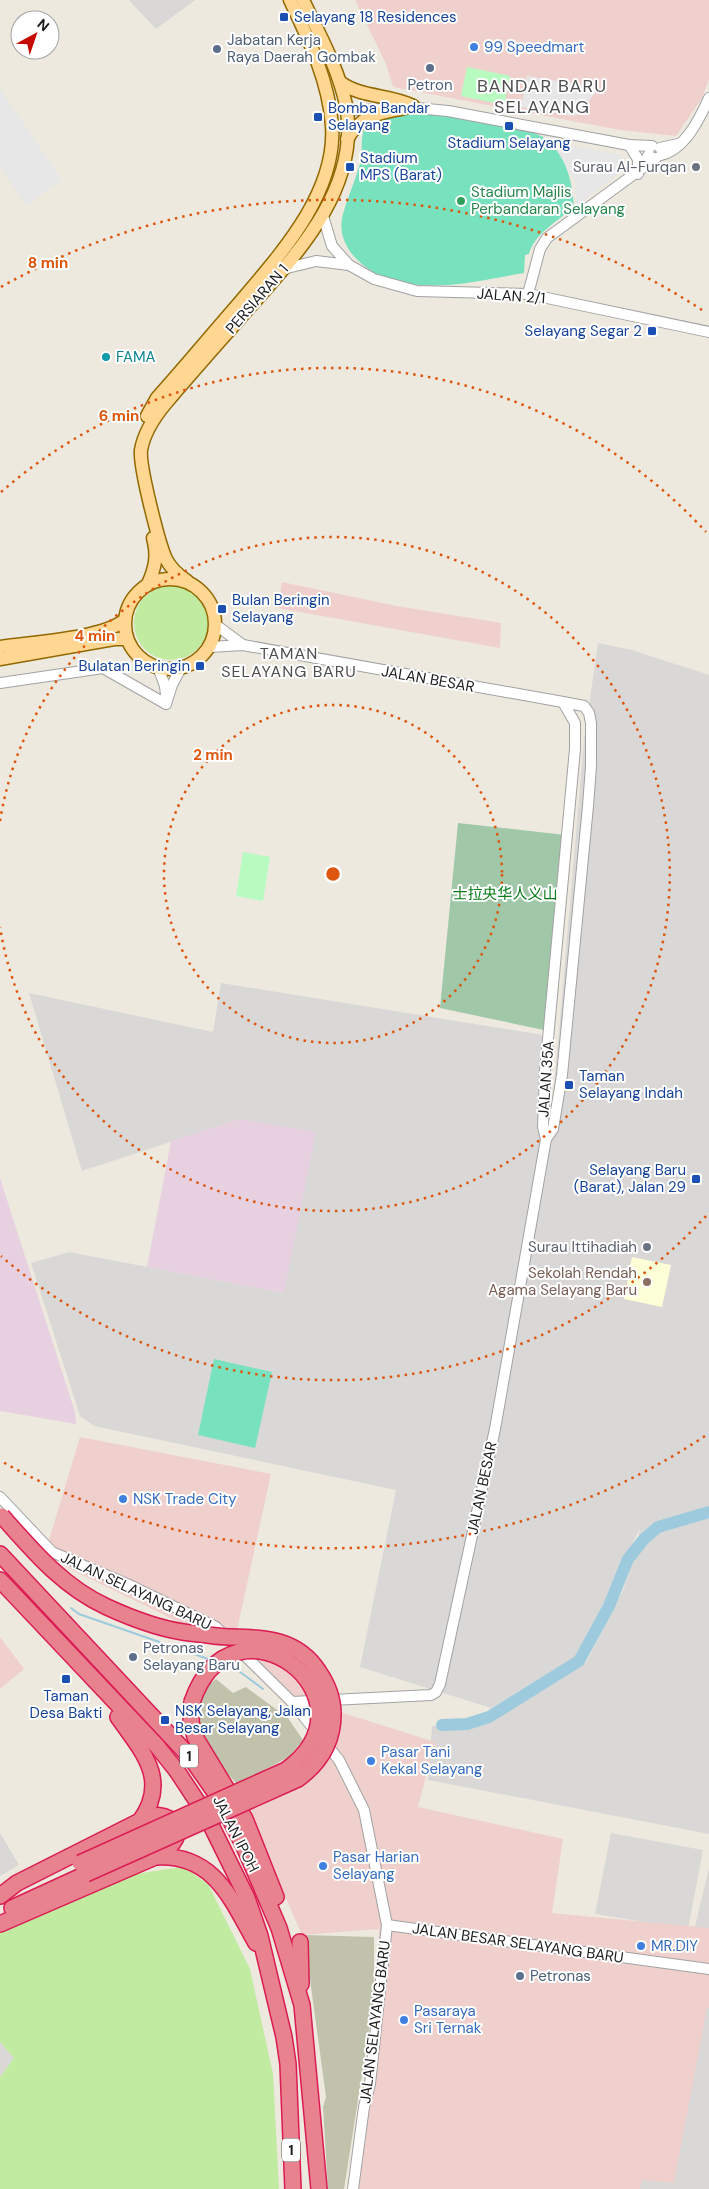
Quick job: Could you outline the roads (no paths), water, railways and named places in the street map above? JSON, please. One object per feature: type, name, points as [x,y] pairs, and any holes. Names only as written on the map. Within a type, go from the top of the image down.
[{"type":"highway","points":[[0,1896],[83,1869],[298,1779],[317,1761],[328,1742],[333,1720],[328,1687],[314,1664],[288,1643],[271,1639],[200,1634],[163,1628],[115,1610],[87,1596],[51,1570],[1,1515]]},
{"type":"highway","name":"JALAN IPOH","points":[[0,1554],[170,1734],[209,1783],[230,1816],[279,1928],[302,2005],[318,2189]]},
{"type":"highway","name":"JALAN IPOH","points":[[0,1580],[157,1746],[198,1802],[247,1898],[260,1936],[284,2037],[288,2064],[293,2189]]},
{"type":"highway","points":[[0,1914],[83,1869],[286,1770],[306,1751],[314,1738],[317,1724],[316,1697],[304,1675],[288,1661],[256,1650],[235,1654],[217,1663],[201,1681],[192,1702],[191,1722],[194,1736],[245,1819],[268,1872],[282,1916],[294,1976]]},
{"type":"highway","points":[[88,1675],[135,1741],[152,1772],[154,1785],[152,1799],[140,1821]]},
{"type":"highway","points":[[0,1896],[18,1883],[140,1821],[158,1815],[172,1820],[177,1826],[176,1839],[155,1857],[0,1924]]},
{"type":"highway","points":[[155,1857],[169,1856],[194,1861],[216,1879],[265,1960]]},
{"type":"highway","points":[[300,1942],[302,2005]]},
{"type":"highway","points":[[264,1994],[289,2111]]},
{"type":"main road","name":"PERSIARAN 1","points":[[148,584],[154,568],[156,553],[134,468],[136,444],[144,421],[157,398],[278,256],[303,222],[325,170],[331,149],[332,125],[323,79],[306,33],[290,0]]},
{"type":"main road","name":"PERSIARAN 1","points":[[187,582],[174,571],[166,558],[142,470],[141,449],[148,430],[166,403],[301,248],[323,216],[340,176],[346,140],[346,106],[334,65],[303,0]]},
{"type":"main road","points":[[306,33],[320,55],[335,96],[346,106]]},
{"type":"main road","points":[[340,82],[352,90],[394,98],[413,106]]},
{"type":"main road","points":[[346,140],[362,120],[378,114],[413,106]]},
{"type":"main road","points":[[325,170],[340,176]]},
{"type":"main road","points":[[174,578],[197,587],[209,600],[215,614],[216,625],[210,647],[197,661],[181,668],[158,668],[139,657],[128,639],[125,620],[128,606],[136,593],[148,584],[160,579],[174,578]]},
{"type":"main road","points":[[0,647],[111,629],[125,620]]},
{"type":"main road","points":[[0,659],[114,639],[128,639]]},
{"type":"street","points":[[346,106],[354,110],[413,106],[629,145],[654,152],[670,153],[697,123],[709,98]]},
{"type":"street","points":[[629,145],[638,159],[638,174]]},
{"type":"street","points":[[528,294],[540,249],[547,238],[638,174],[654,152]]},
{"type":"street","name":"JALAN 2/1","points":[[323,216],[332,246],[349,265],[374,279],[418,291],[528,294],[707,331]]},
{"type":"street","name":"JALAN 2/1","points":[[283,269],[316,261],[349,265]]},
{"type":"street","name":"JALAN BESAR","points":[[216,625],[243,645]]},
{"type":"street","name":"JALAN BESAR","points":[[210,647],[243,645],[584,706]]},
{"type":"street","points":[[0,683],[103,668],[166,704]]},
{"type":"street","points":[[158,668],[165,686],[166,704]]},
{"type":"street","points":[[166,704],[181,668]]},
{"type":"street","name":"JALAN 35A","points":[[546,1139],[543,1127],[545,1071],[575,749],[575,723],[563,702]]},
{"type":"street","name":"JALAN 35A","points":[[546,1139],[554,1124],[562,1075],[592,766],[591,723],[589,713],[584,706]]},
{"type":"street","name":"JALAN BESAR","points":[[292,1702],[431,1695],[438,1688],[495,1429],[546,1139]]},
{"type":"street","name":"JALAN SELAYANG BARU","points":[[0,1497],[52,1552],[127,1584],[216,1627],[292,1702],[339,1760],[364,1810],[387,1925],[370,2084],[364,2107],[353,2189]]},
{"type":"street","name":"JALAN BESAR SELAYANG BARU","points":[[387,1925],[709,1969]]},
{"type":"waterway","points":[[442,1725],[467,1724],[489,1717],[579,1661],[609,1606],[628,1559],[644,1539],[658,1527],[709,1512]]},
{"type":"waterway","points":[[71,1608],[79,1614],[211,1660]]},
{"type":"waterway","points":[[228,1666],[236,1669],[263,1689]]},
{"type":"place","name":"Selayang 18 Residences","points":[[284,17]]},
{"type":"place","name":"99 Speedmart","points":[[474,47]]},
{"type":"place","name":"Jabatan Kerja Raya Daerah Gombak","points":[[217,49]]},
{"type":"place","name":"Petron","points":[[430,68]]},
{"type":"place","name":"Bomba Bandar Selayang","points":[[318,117]]},
{"type":"place","name":"Stadium Selayang","points":[[509,126]]},
{"type":"place","name":"Stadium MPS (Barat)","points":[[350,167]]},
{"type":"place","name":"Surau Al-Furqan","points":[[696,167]]},
{"type":"place","name":"Stadium Majlis Perbandaran Selayang","points":[[461,201]]},
{"type":"place","name":"Selayang Segar 2","points":[[652,331]]},
{"type":"place","name":"FAMA","points":[[106,357]]},
{"type":"place","name":"Bulan Beringin Selayang","points":[[222,609]]},
{"type":"place","name":"Bulatan Beringin","points":[[200,666]]},
{"type":"place","name":"Taman Selayang Indah","points":[[569,1085]]},
{"type":"place","name":"Selayang Baru (Barat), Jalan 29","points":[[696,1179]]},
{"type":"place","name":"Surau Ittihadiah","points":[[647,1247]]},
{"type":"place","name":"Sekolah Rendah Agama Selayang Baru","points":[[647,1282]]},
{"type":"place","name":"NSK Trade City","points":[[123,1499]]},
{"type":"place","name":"Petronas Selayang Baru","points":[[133,1657]]},
{"type":"place","name":"Taman Desa Bakti","points":[[66,1679]]},
{"type":"place","name":"NSK Selayang, Jalan Besar Selayang","points":[[165,1720]]},
{"type":"place","name":"Pasar Tani Kekal Selayang","points":[[371,1761]]},
{"type":"place","name":"Pasar Harian Selayang","points":[[323,1866]]},
{"type":"place","name":"MR.DIY","points":[[641,1946]]},
{"type":"place","name":"Petronas","points":[[520,1976]]},
{"type":"place","name":"Pasaraya Sri Ternak","points":[[404,2020]]},
{"type":"district","name":"BANDAR BARU SELAYANG","points":[[542,96]]},
{"type":"district","name":"TAMAN SELAYANG BARU","points":[[289,662]]},
{"type":"park label","name":"士拉央华人义山","points":[[505,894]]}]
